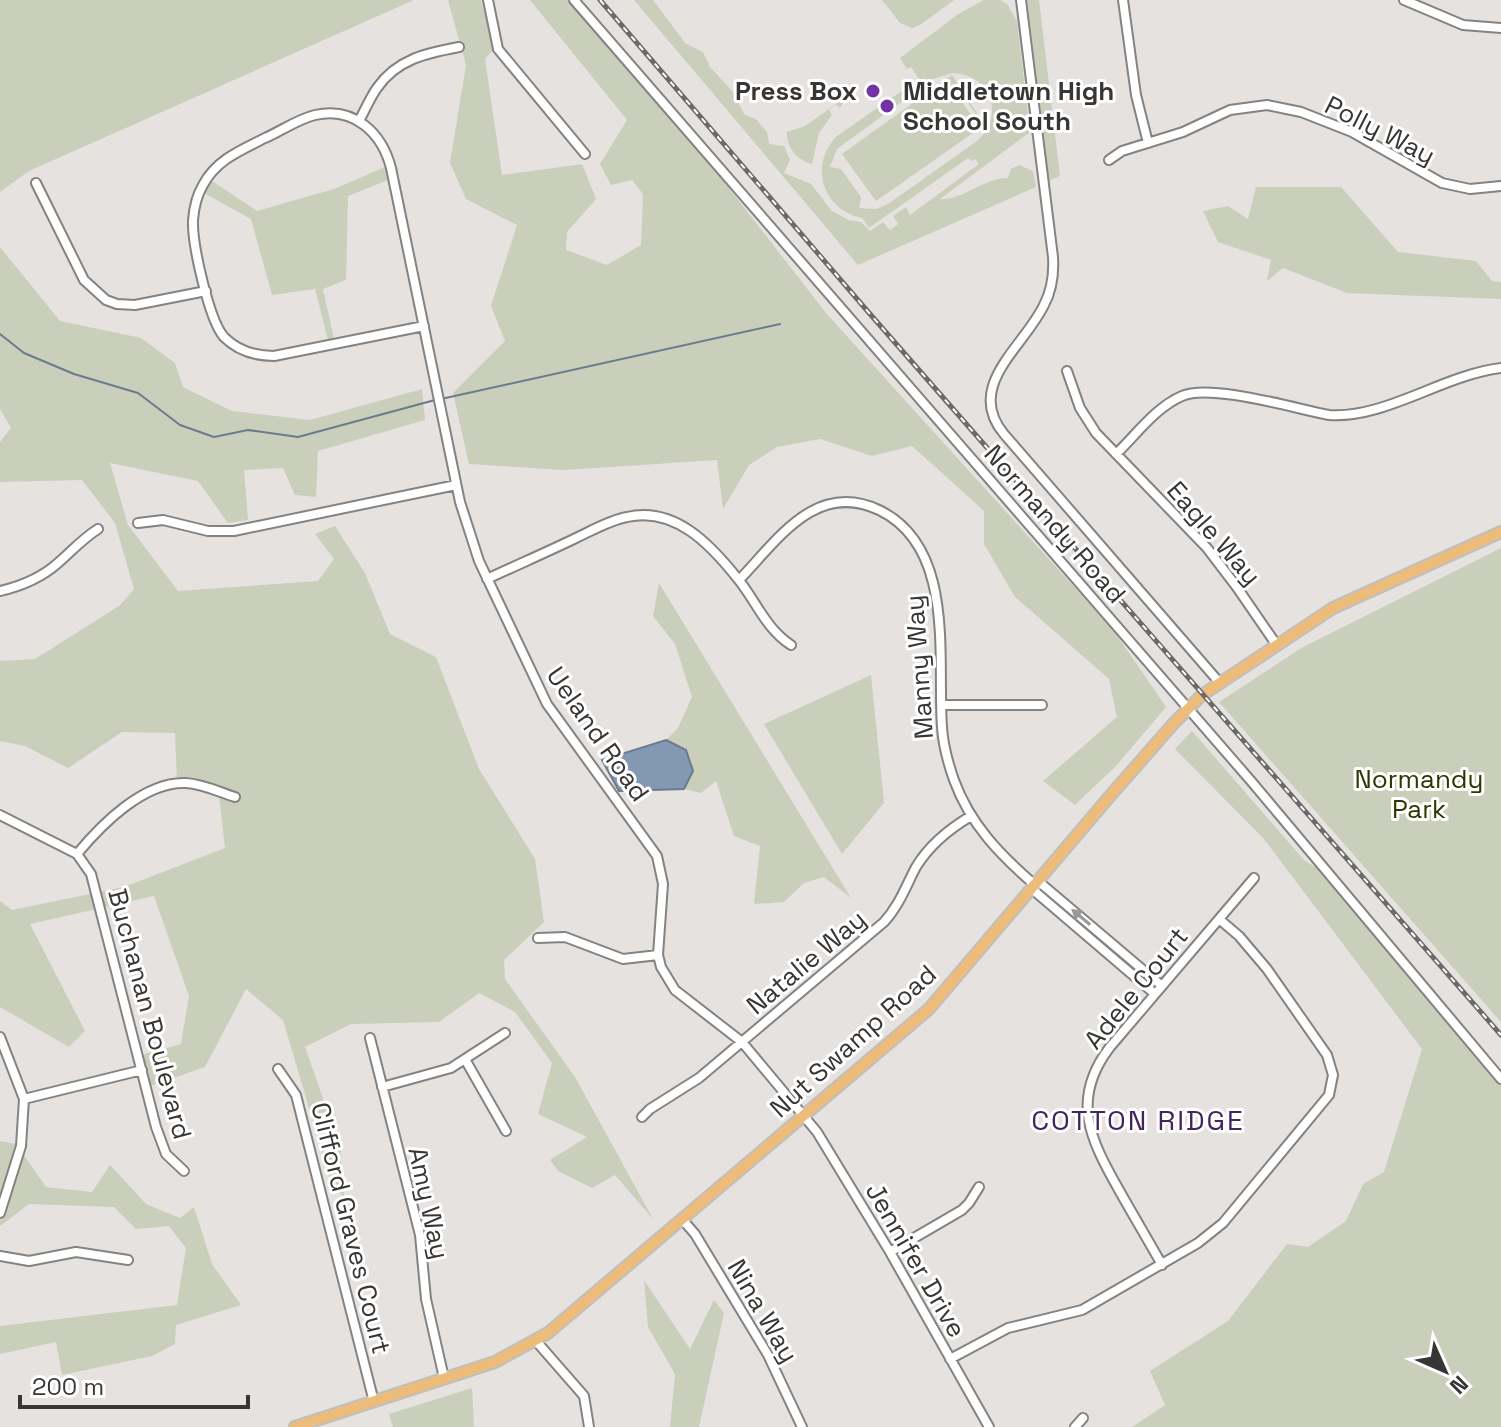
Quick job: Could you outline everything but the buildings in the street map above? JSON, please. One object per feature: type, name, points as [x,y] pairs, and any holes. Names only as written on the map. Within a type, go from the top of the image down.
[{"type":"main road","name":"Nut Swamp Road","points":[[303,1426],[495,1362],[536,1341],[929,1009],[1188,708],[1219,682],[1333,608],[1501,532]]},
{"type":"street","points":[[488,0],[498,49],[585,154]]},
{"type":"street","name":"Normandy Road","points":[[574,0],[1188,708],[1501,1079]]},
{"type":"street","points":[[1021,0],[1053,271],[1044,307],[994,380],[990,400],[992,415],[1004,434],[1219,682]]},
{"type":"street","points":[[1123,0],[1134,84],[1148,143]]},
{"type":"street","points":[[1404,0],[1463,25],[1501,28]]},
{"type":"street","points":[[424,326],[274,356],[255,355],[232,344],[219,330],[211,313],[193,220],[200,190],[215,168],[234,154],[310,117],[340,115],[359,121],[379,86],[398,66],[423,54],[459,47]]},
{"type":"street","name":"Polly Way","points":[[1109,160],[1122,151],[1183,132],[1237,108],[1278,106],[1352,132],[1442,183],[1470,189],[1501,186]]},
{"type":"street","name":"Ueland Road","points":[[359,121],[373,132],[387,153],[467,531],[547,704],[657,856],[663,884],[658,955]]},
{"type":"street","points":[[36,183],[84,280],[97,294],[113,303],[135,305],[206,291]]},
{"type":"street","points":[[1116,454],[1166,405],[1191,392],[1214,392],[1329,415],[1358,414],[1461,375],[1501,368]]},
{"type":"street","name":"Eagle Way","points":[[1067,371],[1083,415],[1096,433],[1207,548],[1276,644]]},
{"type":"street","points":[[138,523],[163,520],[208,531],[234,531],[456,485]]},
{"type":"street","name":"Manny Way","points":[[739,580],[794,521],[829,504],[867,506],[884,513],[910,537],[925,560],[940,614],[942,729],[949,762],[971,816],[995,849],[1035,885]]},
{"type":"street","points":[[487,579],[615,520],[653,515],[686,527],[709,547],[739,580],[771,629],[791,645]]},
{"type":"street","points":[[0,591],[24,585],[51,569],[79,541],[98,529]]},
{"type":"street","points":[[941,705],[1042,705]]},
{"type":"street","points":[[0,815],[77,854],[98,829],[119,811],[166,786],[186,783],[235,797]]},
{"type":"street","name":"Natalie Way","points":[[642,1117],[658,1103],[688,1088],[884,922],[928,850],[971,816]]},
{"type":"street","name":"Buchanan Boulevard","points":[[77,854],[95,883],[162,1146],[170,1160],[184,1171]]},
{"type":"street","name":"Adele Court","points":[[1162,1265],[1097,1152],[1087,1113],[1090,1083],[1100,1062],[1254,878]]},
{"type":"street","points":[[1035,885],[1102,935],[1162,986]]},
{"type":"street","points":[[1035,885],[1096,944],[1155,994]]},
{"type":"street","points":[[950,1359],[1008,1328],[1082,1310],[1198,1243],[1223,1223],[1329,1095],[1333,1083],[1327,1055],[1247,944],[1219,919]]},
{"type":"street","points":[[538,938],[553,935],[565,937],[623,959],[658,955],[666,976],[680,995],[742,1042],[804,1115]]},
{"type":"street","points":[[1096,944],[1102,935]]},
{"type":"street","points":[[382,1087],[444,1071],[466,1061],[505,1033]]},
{"type":"street","points":[[0,1037],[24,1099],[21,1146],[0,1213]]},
{"type":"street","name":"Amy Way","points":[[370,1038],[420,1235],[426,1299],[444,1378]]},
{"type":"street","points":[[466,1061],[506,1131]]},
{"type":"street","name":"Clifford Graves Court","points":[[278,1069],[296,1095],[374,1402]]},
{"type":"street","points":[[24,1099],[142,1070]]},
{"type":"street","name":"Jennifer Drive","points":[[804,1115],[890,1252],[989,1427]]},
{"type":"street","points":[[890,1252],[962,1210],[979,1187]]},
{"type":"street","name":"Nina Way","points":[[682,1219],[695,1234],[768,1355],[802,1427]]},
{"type":"street","points":[[0,1256],[29,1261],[76,1252],[128,1260]]},
{"type":"street","points":[[536,1341],[584,1396],[589,1427]]},
{"type":"street","points":[[1075,1427],[1083,1418]]},
{"type":"green space","points":[[0,0],[414,0],[29,171],[0,192]]},
{"type":"green space","points":[[448,0],[481,0],[495,48],[485,59],[502,175],[582,164],[596,199],[567,232],[566,250],[607,265],[641,245],[643,194],[632,180],[611,185],[600,164],[627,120],[530,0],[568,0],[666,107],[826,313],[1114,631],[1166,707],[1116,766],[1075,805],[1043,781],[1117,717],[1109,679],[1015,597],[984,544],[984,511],[912,446],[872,456],[820,439],[777,447],[749,465],[723,509],[717,460],[564,470],[469,464],[453,393],[505,341],[491,306],[517,225],[466,199],[450,163],[466,65]]},
{"type":"green space","points":[[634,0],[653,0],[686,44],[703,52],[710,67],[734,93],[744,114],[757,120],[767,132],[769,144],[784,146],[790,160],[784,173],[811,184],[832,211],[861,222],[870,231],[883,222],[890,230],[898,224],[893,216],[906,207],[910,215],[979,164],[975,159],[972,161],[968,158],[869,228],[862,218],[838,206],[829,196],[822,173],[828,148],[837,136],[919,79],[900,58],[957,15],[984,0],[1000,0],[1007,4],[1017,21],[1030,132],[940,199],[1008,178],[1011,169],[1019,165],[1033,171],[1036,187],[858,265]],"holes":[[[952,73],[965,75],[985,88],[990,98],[991,120],[986,131],[977,141],[888,204],[876,209],[859,208],[861,197],[841,169],[830,167],[837,149],[933,79]]]},
{"type":"green space","points":[[882,0],[954,0],[912,28],[900,23]]},
{"type":"green space","points":[[1027,0],[1039,0],[1060,176],[1049,181]]},
{"type":"green space","points":[[952,75],[986,127],[957,89],[954,90],[980,128],[876,201],[842,154]]},
{"type":"green space","points":[[850,94],[839,109],[835,105],[829,110],[832,115],[819,133],[812,164],[798,157],[791,148],[787,132],[805,126]]},
{"type":"green space","points":[[385,167],[388,180],[348,196],[346,280],[323,289],[334,339],[328,340],[315,289],[272,295],[251,219],[204,193],[212,181],[257,211],[334,189]]},
{"type":"green space","points":[[1256,187],[1341,187],[1398,252],[1476,261],[1492,281],[1501,282],[1501,299],[1347,293],[1283,268],[1267,281],[1271,260],[1218,242],[1203,211],[1228,206],[1248,219]]},
{"type":"green space","points":[[0,247],[60,321],[141,338],[175,363],[183,387],[232,411],[310,420],[422,389],[425,420],[318,451],[316,497],[295,495],[283,468],[244,470],[248,520],[228,523],[198,481],[110,463],[128,525],[178,591],[318,581],[334,559],[315,534],[335,526],[365,573],[390,634],[436,657],[479,769],[535,859],[544,922],[504,960],[505,979],[575,1077],[653,1219],[615,1175],[592,1188],[558,1171],[550,1160],[587,1137],[538,1114],[552,1063],[515,1012],[479,993],[439,1022],[351,1024],[305,1047],[340,1147],[344,1196],[333,1189],[283,1020],[246,989],[205,1067],[145,1088],[137,1056],[181,1044],[189,996],[154,896],[30,924],[85,1031],[69,1047],[0,1007],[0,901],[12,910],[124,887],[225,848],[219,794],[177,783],[175,733],[122,732],[68,768],[25,746],[0,741],[0,661],[35,659],[119,606],[134,589],[115,523],[82,480],[0,482],[0,442],[11,428],[0,409]]},
{"type":"green space","name":"Normandy Park","points":[[1501,548],[1501,1022],[1219,702],[1303,647]]},
{"type":"green space","points":[[659,583],[851,898],[824,877],[804,883],[784,902],[754,904],[760,846],[734,836],[716,781],[701,793],[684,789],[693,771],[686,750],[666,740],[678,728],[692,697],[675,644],[653,616]]},
{"type":"green space","points":[[871,675],[884,803],[842,854],[764,724]]},
{"type":"green space","points":[[1192,731],[1304,860],[1318,869],[1501,1086],[1501,1427],[1132,1427],[1165,1405],[1150,1371],[1228,1321],[1287,1244],[1308,1247],[1346,1221],[1363,1184],[1384,1172],[1422,1049],[1264,839],[1175,749]]},
{"type":"green space","points":[[0,1141],[16,1144],[46,1187],[92,1192],[110,1165],[146,1204],[180,1218],[194,1207],[212,1264],[241,1305],[176,1325],[175,1344],[152,1356],[62,1375],[56,1342],[0,1354],[0,1326],[177,1305],[186,1248],[169,1226],[136,1229],[114,1207],[29,1204],[0,1226]]},
{"type":"green space","points":[[644,1280],[690,1349],[714,1300],[724,1313],[699,1427],[670,1427],[675,1374],[648,1327]]},
{"type":"green space","points":[[472,1388],[474,1427],[393,1427],[389,1414]]},
{"type":"water","points":[[666,740],[686,750],[693,771],[684,789],[619,791],[602,760]]},
{"type":"waterway","points":[[441,399],[780,324]]},
{"type":"waterway","points":[[0,334],[24,353],[74,374],[138,393],[180,425],[214,437],[248,430],[298,437],[435,400]]},
{"type":"railway","points":[[600,0],[870,314],[1501,1035]]},
{"type":"place","name":"Press Box","points":[[873,91]]},
{"type":"place","name":"Middletown High School South","points":[[887,106]]},
{"type":"district","name":"COTTON RIDGE","points":[[1138,1120]]}]
